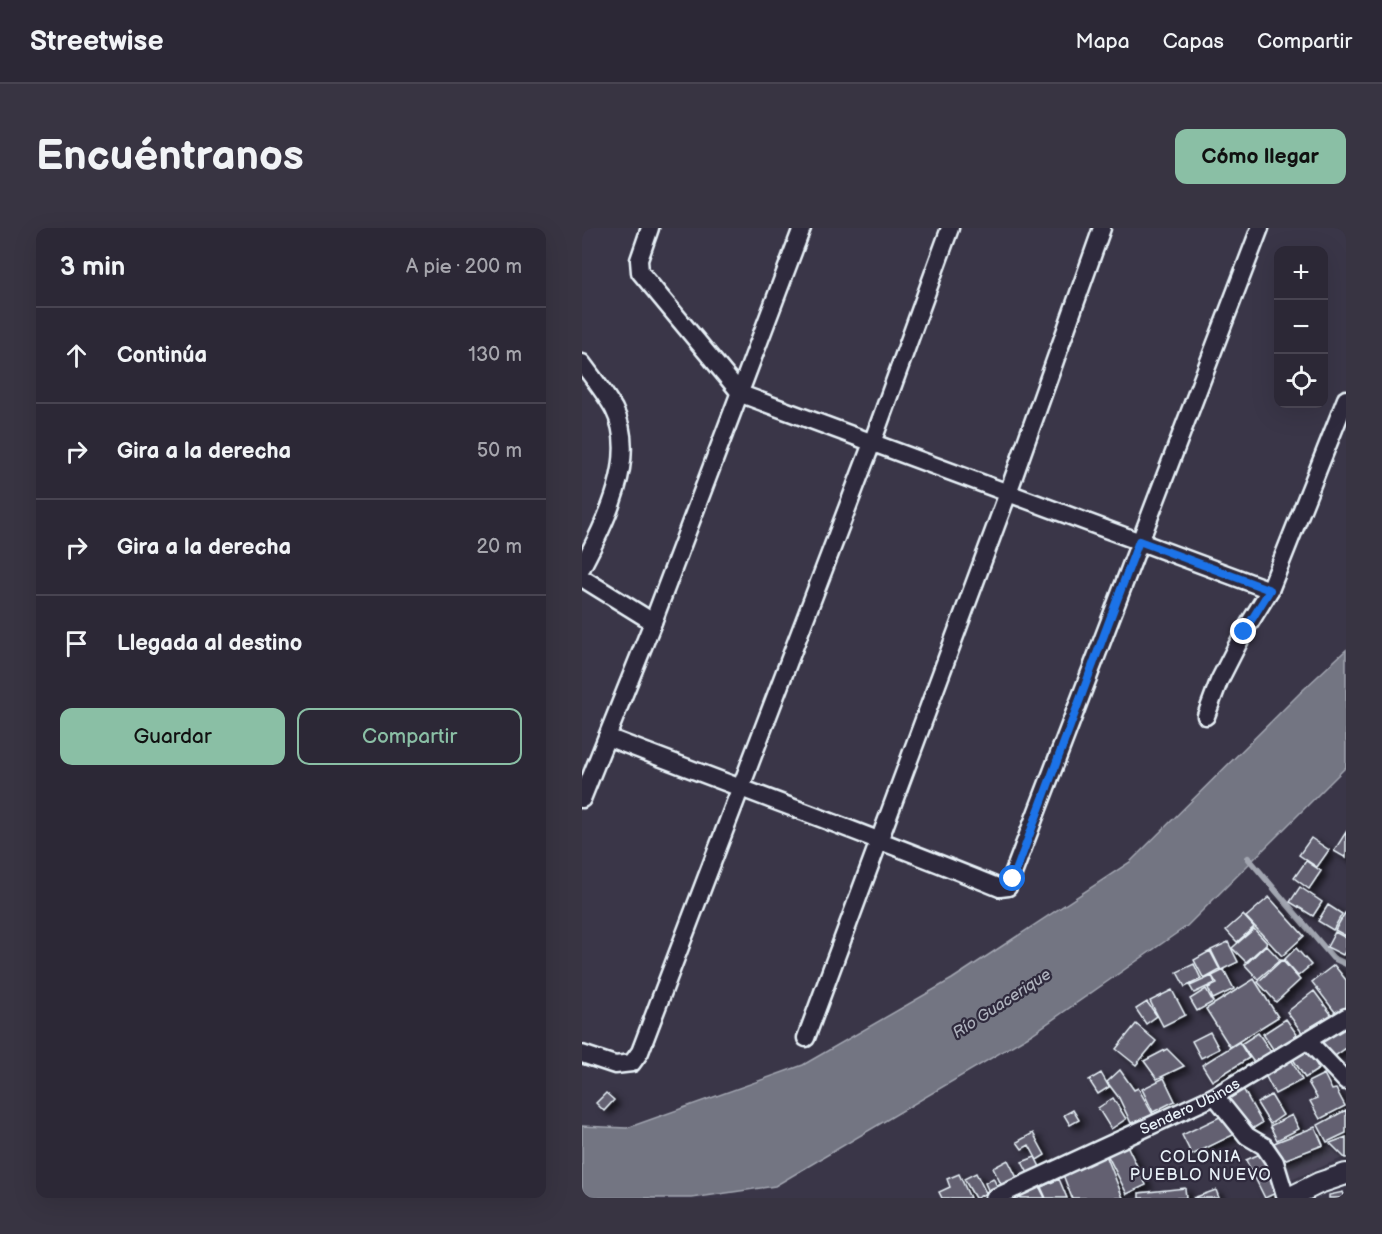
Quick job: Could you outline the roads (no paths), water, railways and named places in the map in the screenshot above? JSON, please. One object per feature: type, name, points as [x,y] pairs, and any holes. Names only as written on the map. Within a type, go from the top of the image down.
[{"type":"street","points":[[650,228],[639,260],[640,272],[741,394],[1270,590]]},
{"type":"street","points":[[582,799],[741,394],[802,228]]},
{"type":"street","points":[[582,1054],[615,1065],[632,1064],[640,1052],[872,443],[950,228]]},
{"type":"street","points":[[806,1038],[878,838],[1008,493],[1102,228]]},
{"type":"street","points":[[607,737],[739,789],[878,838],[1000,888],[1008,887],[1260,228]]},
{"type":"street","points":[[582,363],[614,410],[624,439],[617,484],[602,529],[582,567]]},
{"type":"street","points":[[1206,716],[1219,681],[1270,590],[1346,399]]},
{"type":"street","points":[[582,578],[653,622]]},
{"type":"street","name":"Sendero Ubinas","points":[[994,1198],[1215,1096],[1346,1017]]},
{"type":"street","points":[[1308,1041],[1346,1081]]},
{"type":"street","points":[[1215,1096],[1247,1136],[1264,1146],[1275,1162],[1288,1198],[1319,1183],[1346,1174]]},
{"type":"water","name":"Río Guacerique","points":[[1346,650],[1346,767],[1187,926],[1032,1034],[775,1186],[692,1198],[582,1198],[582,1126],[627,1128],[803,1065],[952,979],[1130,862]]},
{"type":"waterway","points":[[1248,858],[1333,958],[1346,964]]},
{"type":"district","name":"COLONIA PUEBLO NUEVO","points":[[1201,1166]]}]
